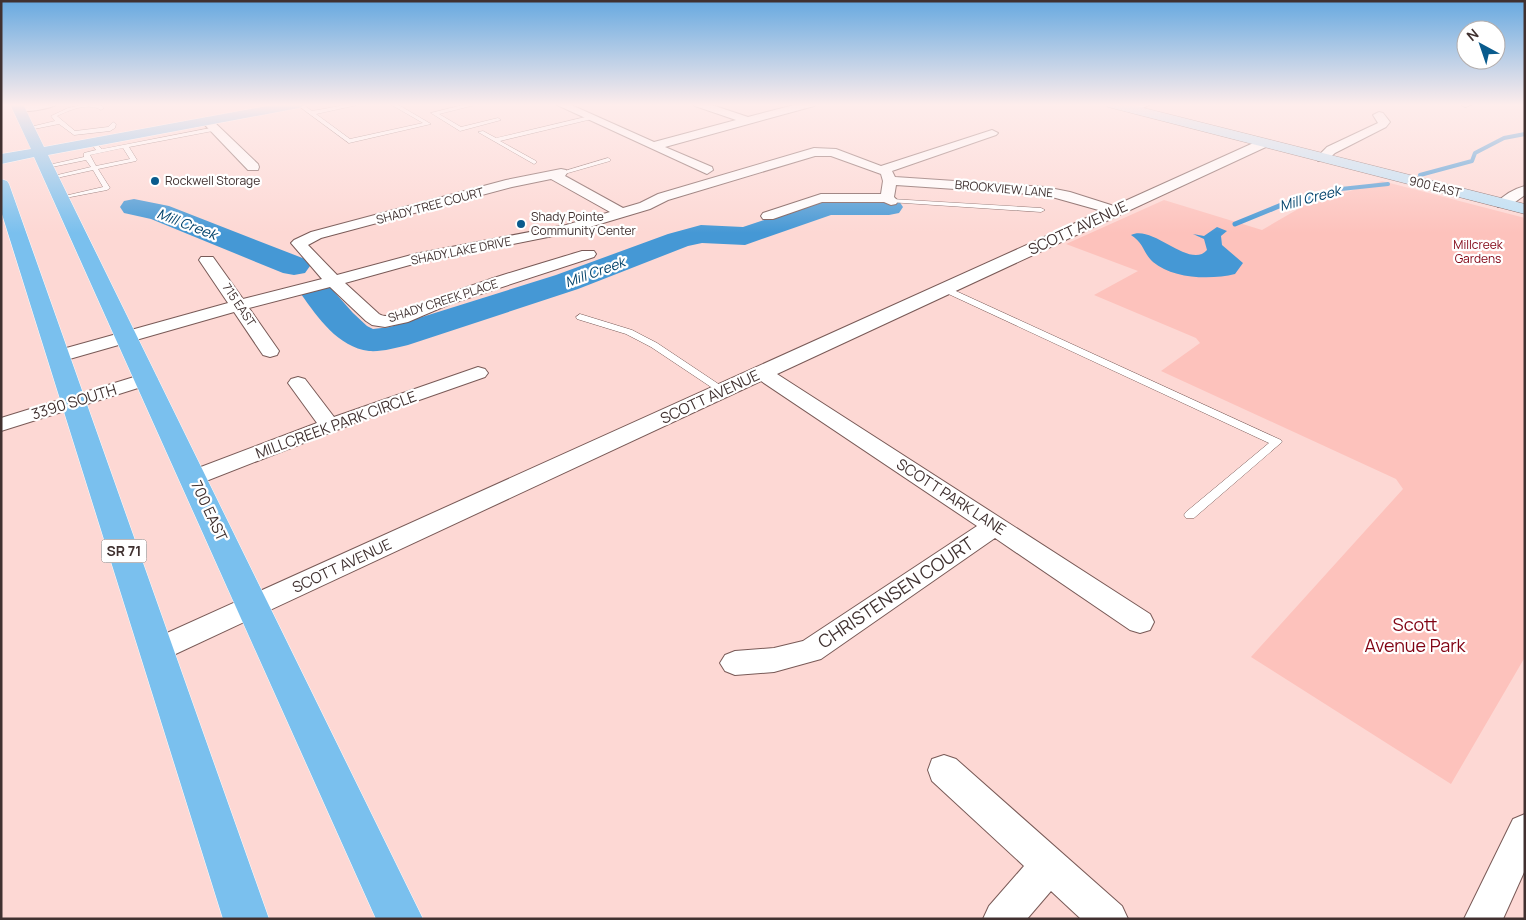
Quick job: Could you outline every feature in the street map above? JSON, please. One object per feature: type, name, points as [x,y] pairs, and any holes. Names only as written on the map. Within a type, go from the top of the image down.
[{"type":"main road","name":"700 EAST","points":[[38,147],[400,919]]},
{"type":"main road","points":[[1,179],[96,147]]},
{"type":"main road","name":"900 EAST","points":[[1279,147],[1525,209]]},
{"type":"main road","name":"SR 71","points":[[1,179],[246,919]]},
{"type":"street","points":[[233,147],[253,167]]},
{"type":"street","points":[[655,147],[708,170]]},
{"type":"street","points":[[768,216],[821,198],[889,199],[886,175],[957,147]]},
{"type":"street","name":"SCOTT AVENUE","points":[[157,650],[1255,147]]},
{"type":"street","points":[[1322,158],[1337,147]]},
{"type":"street","name":"SHADY LAKE DRIVE","points":[[59,356],[239,305],[428,256],[549,234],[622,213],[663,197],[814,152],[832,152],[886,175]]},
{"type":"street","points":[[557,174],[622,213]]},
{"type":"street","name":"SHADY TREE COURT","points":[[300,241],[316,235],[488,191],[512,183],[539,176],[557,174]]},
{"type":"street","name":"BROOKVIEW LANE","points":[[886,175],[1045,190],[1065,194],[1115,211]]},
{"type":"street","points":[[1503,204],[1525,190]]},
{"type":"street","name":"SHADY CREEK PLACE","points":[[300,241],[300,245],[325,274],[372,318],[380,321],[386,321],[425,309],[444,300],[588,254]]},
{"type":"street","name":"715 EAST","points":[[207,260],[270,351]]},
{"type":"street","name":"MILLCREEK PARK CIRCLE","points":[[194,478],[330,426],[478,373]]},
{"type":"street","name":"SCOTT PARK LANE","points":[[762,373],[1140,622]]},
{"type":"street","name":"3390 SOUTH","points":[[1,425],[147,379]]},
{"type":"street","points":[[298,383],[330,426]]},
{"type":"street","name":"CHRISTENSEN COURT","points":[[735,663],[774,660],[811,651],[995,526]]},
{"type":"street","points":[[944,770],[1109,919]]},
{"type":"street","points":[[1484,919],[1525,831]]},
{"type":"street","points":[[1002,919],[1049,865]]},
{"type":"lane","points":[[62,198],[107,188],[86,154],[96,147]]},
{"type":"lane","points":[[46,165],[95,168],[134,160],[125,147]]},
{"type":"lane","points":[[507,147],[534,162]]},
{"type":"lane","points":[[46,165],[88,158]]},
{"type":"lane","points":[[557,174],[608,160]]},
{"type":"lane","points":[[889,199],[1041,210]]},
{"type":"lane","points":[[946,289],[1276,442],[1190,515]]},
{"type":"lane","points":[[580,317],[629,332],[654,345],[724,390]]},
{"type":"green space","name":"Scott Avenue Park","points":[[1382,181],[1525,218],[1525,657],[1451,784],[1251,657],[1403,489],[1396,479],[1161,371],[1200,343],[1196,338],[1094,295],[1138,271],[1066,244],[1164,200],[1262,230],[1305,205]]},
{"type":"water","points":[[1217,227],[1227,231],[1221,236],[1222,245],[1243,263],[1235,274],[1215,277],[1192,277],[1171,272],[1153,262],[1139,241],[1131,235],[1140,233],[1191,255],[1200,255],[1207,250],[1204,239],[1193,234],[1204,236]]},
{"type":"waterway","name":"Mill Creek","points":[[1420,175],[1472,161],[1475,153],[1487,147]]},
{"type":"waterway","name":"Mill Creek","points":[[1312,197],[1341,189],[1388,184]]},
{"type":"waterway","name":"Mill Creek","points":[[1235,224],[1279,206],[1317,196]]},
{"type":"waterway","name":"Mill Creek","points":[[134,207],[159,212],[294,266]]},
{"type":"waterway","name":"Mill Creek","points":[[318,294],[341,321],[355,333],[368,340],[382,339],[395,337],[567,282],[678,240],[701,234],[745,236],[828,207],[889,207]]},
{"type":"place","name":"Rockwell Storage","points":[[155,181]]},
{"type":"place","name":"Shady Pointe Community Center","points":[[521,224]]},
{"type":"park label","name":"Millcreek Gardens","points":[[1478,252]]}]
